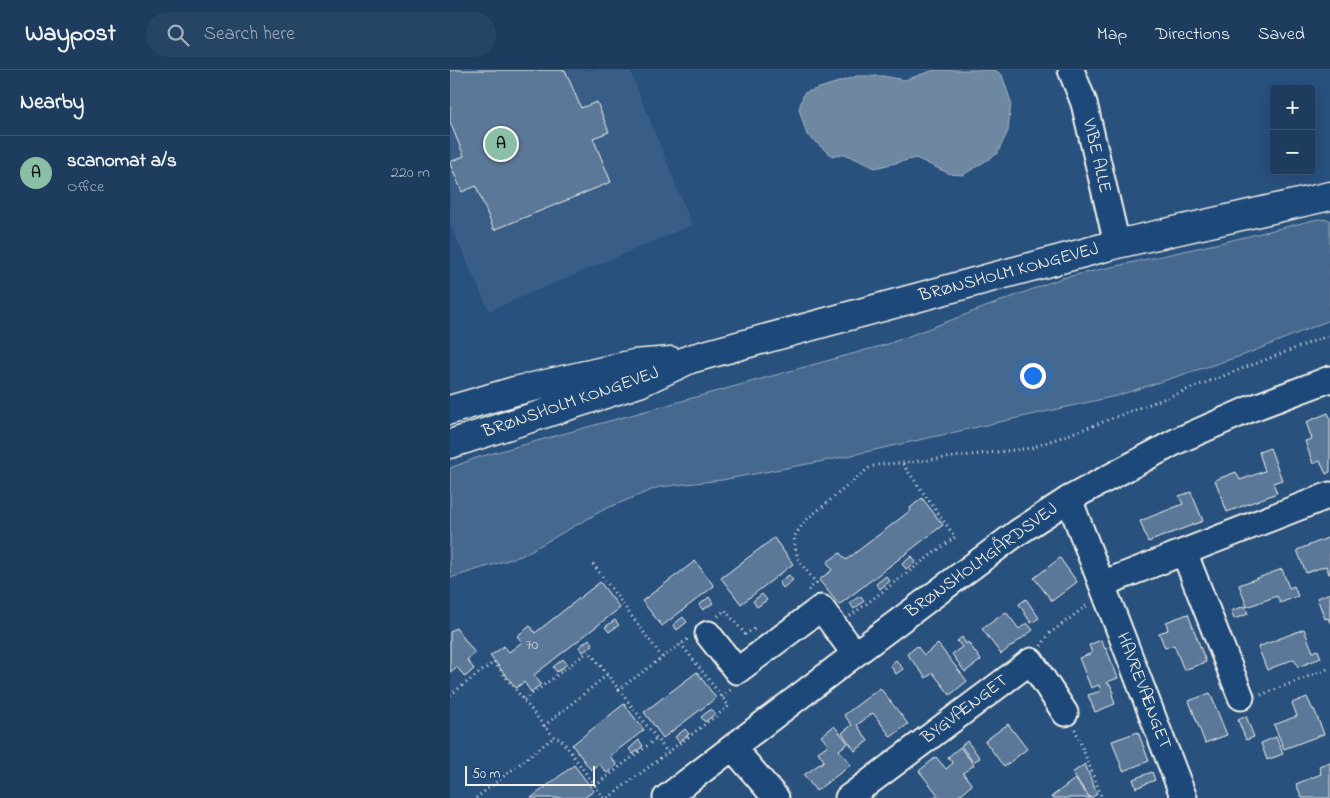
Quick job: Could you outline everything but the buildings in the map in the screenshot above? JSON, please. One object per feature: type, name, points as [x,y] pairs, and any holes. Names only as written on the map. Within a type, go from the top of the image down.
[{"type":"main road","name":"BRØNSHOLM KONGEVEJ","points":[[450,410],[515,391],[634,364],[690,359],[1117,244],[1330,196]]},
{"type":"main road","name":"BRØNSHOLM KONGEVEJ","points":[[450,444],[639,383],[690,359]]},
{"type":"street","name":"VIBE ALLE","points":[[1071,70],[1084,103],[1117,244]]},
{"type":"street","name":"BRØNSHOLMGÅRDSVEJ","points":[[666,798],[1017,532],[1069,499],[1177,441],[1250,409],[1330,379]]},
{"type":"street","points":[[1103,588],[1184,552],[1330,495]]},
{"type":"street","name":"HAVREVÆNGET","points":[[1069,499],[1184,798]]},
{"type":"street","points":[[1184,552],[1241,697]]},
{"type":"street","points":[[705,629],[737,671],[810,602],[835,628],[855,654]]},
{"type":"street","points":[[1031,660],[1065,713]]},
{"type":"street","name":"BYGVÆNGET","points":[[848,798],[1031,660]]},
{"type":"street","points":[[733,748],[776,798]]},
{"type":"path","points":[[810,602],[816,583],[799,561],[794,537],[804,521],[870,467],[882,464],[1031,448],[1330,335]]},
{"type":"path","points":[[835,628],[955,537],[902,463]]},
{"type":"path","points":[[593,564],[662,657]]},
{"type":"path","points":[[1031,660],[1049,634],[1103,588]]},
{"type":"path","points":[[618,690],[662,657],[705,629],[726,610],[745,634],[760,625]]},
{"type":"path","points":[[608,798],[729,706],[681,644]]},
{"type":"path","points":[[524,700],[589,651],[668,753]]},
{"type":"path","points":[[450,695],[494,662],[544,726],[554,737],[561,740],[604,798]]},
{"type":"path","points":[[1241,697],[1257,697],[1330,668]]},
{"type":"path","points":[[544,726],[607,675]]},
{"type":"path","points":[[1065,713],[1072,722],[1102,798]]},
{"type":"path","points":[[476,798],[554,737]]},
{"type":"path","points":[[595,786],[657,738]]},
{"type":"shaded area","points":[[450,70],[630,70],[692,225],[489,311],[450,224]]},
{"type":"shaded area","points":[[934,70],[995,70],[1002,75],[1011,102],[1008,131],[997,154],[963,175],[950,174],[916,158],[875,168],[845,154],[832,156],[807,135],[799,109],[804,93],[857,76],[883,76],[905,80]]},
{"type":"shaded area","points":[[1318,219],[1330,220],[1330,320],[1244,355],[1116,396],[834,459],[722,480],[659,487],[605,509],[521,556],[450,578],[450,468],[479,457],[888,344],[1062,278]]},
{"type":"place","name":"scanomat a/s","points":[[501,144]]}]
